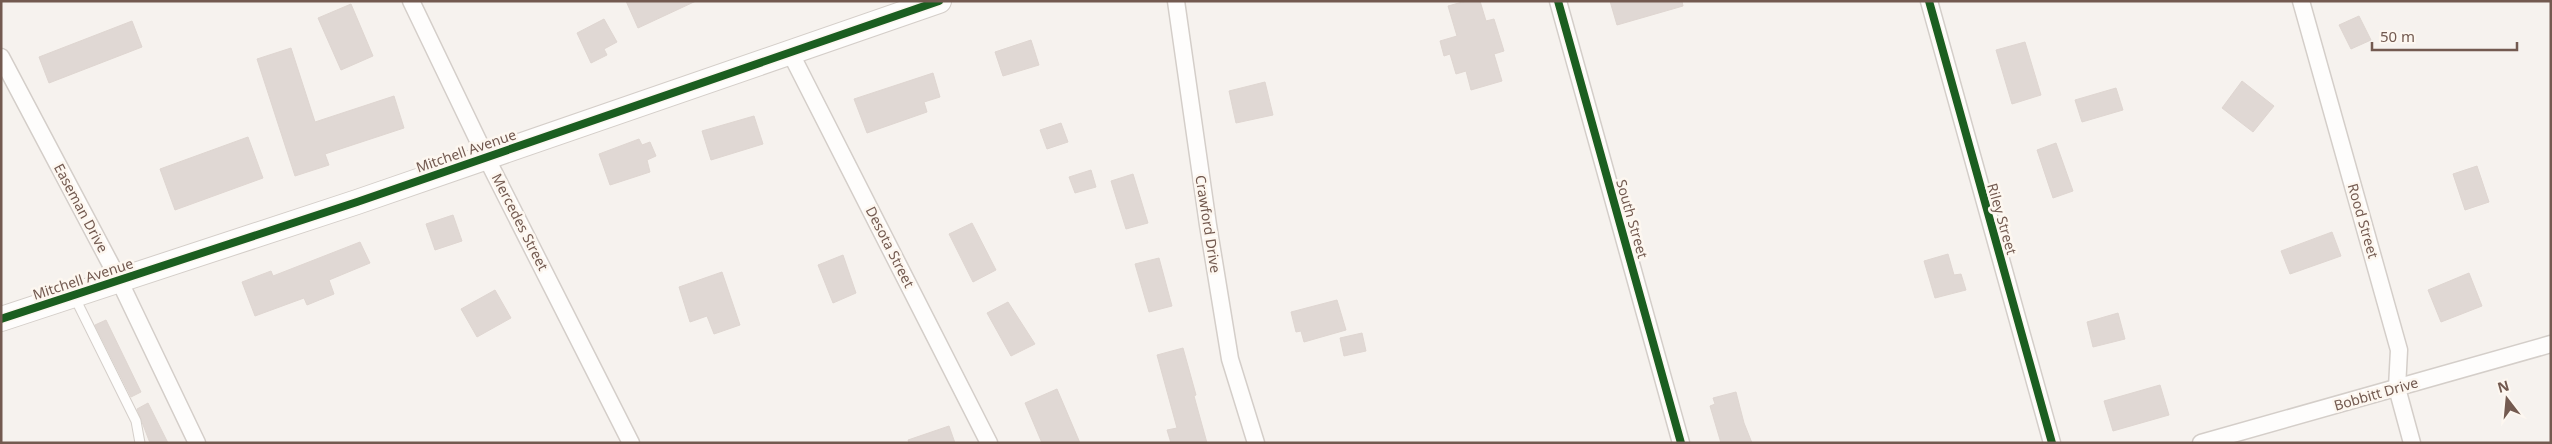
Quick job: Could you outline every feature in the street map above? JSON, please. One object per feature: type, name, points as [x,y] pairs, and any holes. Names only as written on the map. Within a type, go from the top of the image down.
[{"type":"street","name":"Mercedes Street","points":[[411,1],[486,157],[632,443]]},
{"type":"street","name":"Mitchell Avenue","points":[[1,319],[357,202],[938,1]]},
{"type":"street","name":"Crawford Drive","points":[[1176,1],[1230,359],[1256,443]]},
{"type":"street","name":"South Street","points":[[1558,1],[1681,443]]},
{"type":"street","name":"Riley Street","points":[[1929,1],[2052,443]]},
{"type":"street","name":"Rood Street","points":[[2301,1],[2399,350],[2397,388],[2412,443]]},
{"type":"street","name":"Desota Street","points":[[790,52],[989,443]]},
{"type":"street","name":"Easeman Drive","points":[[1,57],[119,280],[197,443]]},
{"type":"street","name":"Bobbitt Drive","points":[[2201,443],[2551,344]]},
{"type":"lane","points":[[73,295],[136,421],[140,443]]},
{"type":"building","points":[[626,1],[696,1],[638,28]]},
{"type":"building","points":[[1466,1],[1480,1],[1486,21],[1494,19],[1504,51],[1494,54],[1502,81],[1471,90],[1466,71],[1456,74],[1450,54],[1444,56],[1440,41],[1457,36],[1448,6]]},
{"type":"building","points":[[1610,1],[1682,1],[1683,6],[1617,25]]},
{"type":"building","points":[[351,4],[373,56],[341,70],[318,18]]},
{"type":"building","points":[[2359,16],[2371,40],[2351,49],[2339,25]]},
{"type":"building","points":[[604,19],[617,42],[604,49],[607,55],[591,63],[577,33]]},
{"type":"building","points":[[132,21],[142,47],[49,83],[39,57]]},
{"type":"building","points":[[1031,40],[1039,65],[1003,76],[995,52]]},
{"type":"building","points":[[2025,42],[2041,95],[2012,104],[1996,50]]},
{"type":"building","points":[[291,48],[315,122],[394,96],[404,128],[325,154],[329,165],[295,176],[257,59]]},
{"type":"building","points":[[933,73],[940,97],[924,102],[927,112],[867,133],[854,99]]},
{"type":"building","points":[[2242,81],[2274,106],[2253,132],[2222,108]]},
{"type":"building","points":[[1265,82],[1273,115],[1236,123],[1229,91]]},
{"type":"building","points":[[2116,88],[2123,110],[2082,122],[2075,100]]},
{"type":"building","points":[[754,116],[763,144],[711,160],[702,131]]},
{"type":"building","points":[[1061,123],[1068,142],[1047,149],[1040,130]]},
{"type":"building","points":[[248,137],[263,178],[175,210],[160,169]]},
{"type":"building","points":[[639,139],[642,145],[650,142],[656,156],[647,160],[650,172],[610,185],[599,154]]},
{"type":"building","points":[[2056,143],[2073,191],[2053,198],[2037,150]]},
{"type":"building","points":[[2477,166],[2489,202],[2465,210],[2453,174]]},
{"type":"building","points":[[1091,170],[1096,187],[1075,193],[1069,177]]},
{"type":"building","points":[[1133,174],[1148,223],[1126,229],[1111,181]]},
{"type":"building","points":[[453,215],[462,241],[435,250],[426,224]]},
{"type":"building","points":[[972,223],[996,270],[973,282],[949,234]]},
{"type":"building","points":[[2332,232],[2341,256],[2290,274],[2281,251]]},
{"type":"building","points":[[360,242],[370,263],[329,280],[334,294],[307,305],[304,298],[255,316],[242,282],[271,271],[273,276]]},
{"type":"building","points":[[1948,254],[1954,275],[1961,274],[1966,290],[1935,298],[1924,261]]},
{"type":"building","points":[[843,255],[856,293],[833,303],[818,265]]},
{"type":"building","points":[[1159,258],[1172,306],[1149,312],[1135,264]]},
{"type":"building","points":[[722,272],[740,325],[714,334],[707,316],[690,322],[679,287]]},
{"type":"building","points":[[2469,273],[2482,306],[2441,322],[2428,290]]},
{"type":"building","points":[[495,290],[511,318],[477,337],[461,309]]},
{"type":"building","points":[[1337,300],[1346,330],[1304,342],[1301,331],[1296,332],[1291,312]]},
{"type":"building","points":[[1008,302],[1035,344],[1011,356],[987,313]]},
{"type":"building","points":[[2118,313],[2125,339],[2093,347],[2087,322]]},
{"type":"building","points":[[106,320],[141,392],[131,397],[95,325]]},
{"type":"building","points":[[1362,333],[1366,351],[1344,356],[1340,338]]},
{"type":"building","points":[[1183,348],[1207,443],[1171,443],[1167,430],[1177,428],[1157,355]]},
{"type":"building","points":[[2160,385],[2169,415],[2113,431],[2104,401]]},
{"type":"building","points":[[1057,389],[1080,443],[1042,443],[1025,403]]},
{"type":"building","points":[[1736,392],[1744,423],[1752,443],[1721,443],[1710,406],[1715,404],[1713,398]]},
{"type":"building","points":[[148,403],[168,443],[150,443],[137,409]]},
{"type":"building","points":[[949,426],[955,443],[909,443],[908,440]]},
{"type":"cycle path","points":[[1,319],[357,202],[939,1]]},
{"type":"cycle path","points":[[1558,1],[1681,443]]},
{"type":"cycle path","points":[[1929,1],[2052,443]]}]
